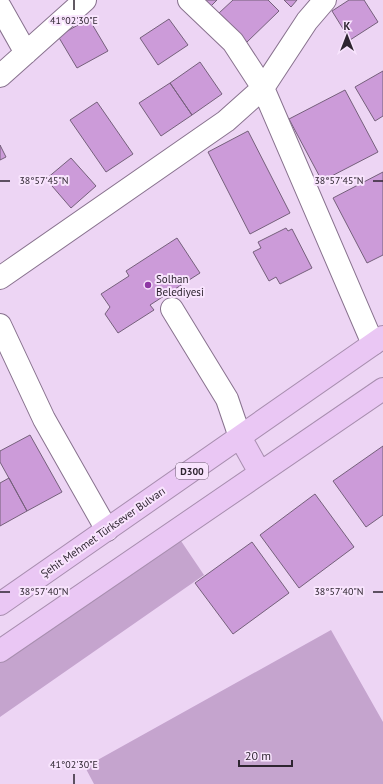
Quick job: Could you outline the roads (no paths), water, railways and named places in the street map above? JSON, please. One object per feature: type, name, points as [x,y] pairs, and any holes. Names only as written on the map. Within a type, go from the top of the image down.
[{"type":"highway","name":"Şehit Mehmet Türksever Bulvarı","points":[[0,604],[378,340]]},
{"type":"highway","points":[[0,651],[383,390]]},
{"type":"highway","points":[[240,437],[260,473]]},
{"type":"street","points":[[0,76],[85,0]]},
{"type":"street","points":[[189,0],[233,42],[263,88],[378,340]]},
{"type":"street","points":[[0,278],[226,121],[263,88],[307,22],[325,0]]},
{"type":"street","points":[[0,7],[26,53]]},
{"type":"street","points":[[172,309],[228,400],[240,437]]},
{"type":"street","points":[[0,325],[44,419],[107,530]]},
{"type":"place","name":"Solhan Belediyesi","points":[[148,285]]}]
